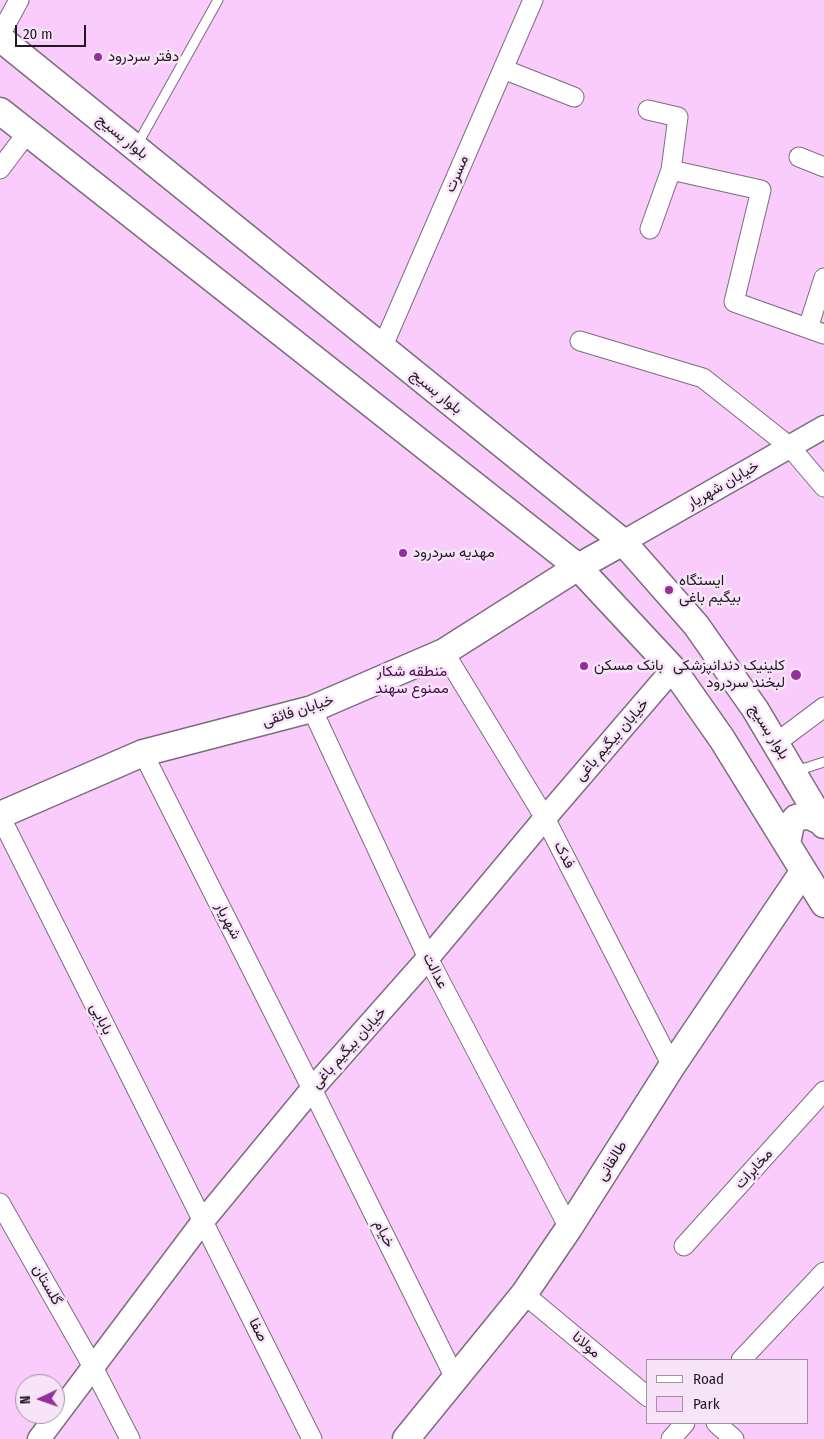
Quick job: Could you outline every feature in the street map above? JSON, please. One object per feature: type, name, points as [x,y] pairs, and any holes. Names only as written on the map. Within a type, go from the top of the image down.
[{"type":"main road","name":"بلوار بسیج","points":[[0,37],[623,542],[696,626],[755,709],[819,816]]},
{"type":"main road","points":[[0,111],[578,567],[673,669],[722,739],[817,890]]},
{"type":"main road","name":"خیابان فائقی","points":[[0,816],[143,753],[312,709],[444,652],[578,567],[623,542]]},
{"type":"main road","points":[[787,843],[791,824],[796,818],[819,816]]},
{"type":"main road","name":"طالقانی","points":[[406,1439],[456,1380],[524,1294],[569,1228],[672,1066],[817,890]]},
{"type":"street","points":[[0,37],[19,0]]},
{"type":"street","name":"مسرت","points":[[382,348],[533,0]]},
{"type":"street","points":[[503,68],[574,97]]},
{"type":"street","points":[[648,110],[678,118],[671,170],[650,229]]},
{"type":"street","points":[[0,169],[27,133]]},
{"type":"street","points":[[799,158],[824,167]]},
{"type":"street","points":[[671,170],[761,190],[734,302],[816,331],[824,278]]},
{"type":"street","points":[[580,342],[703,378],[790,447],[824,487]]},
{"type":"street","name":"خیابان شهریار","points":[[623,542],[824,427]]},
{"type":"street","name":"فدک","points":[[444,652],[545,818],[672,1066]]},
{"type":"street","name":"خیابان بیگیم باغی","points":[[39,1439],[203,1221],[312,1089],[428,958],[673,669]]},
{"type":"street","points":[[776,744],[824,706]]},
{"type":"street","name":"عدالت","points":[[312,709],[428,958],[569,1228]]},
{"type":"street","name":"شهریار","points":[[143,753],[312,1089]]},
{"type":"street","name":"بابایی","points":[[0,816],[203,1221]]},
{"type":"street","name":"خیام","points":[[312,1089],[456,1380]]},
{"type":"street","name":"مخابرات","points":[[684,1246],[824,1091]]},
{"type":"street","name":"گلستان","points":[[0,1203],[93,1366],[130,1439]]},
{"type":"street","name":"صفا","points":[[203,1221],[312,1439]]},
{"type":"street","points":[[742,1359],[824,1272]]},
{"type":"street","name":"مولانا","points":[[524,1294],[646,1395]]},
{"type":"street","points":[[717,1424],[734,1439]]},
{"type":"lane","points":[[135,148],[218,0]]},
{"type":"lane","points":[[794,772],[824,762]]},
{"type":"green space","name":"منطقه شکار ممنوع سهند","points":[[0,0],[824,0],[824,1439],[0,1439]]},
{"type":"place","name":"دفتر سردرود","points":[[98,57]]},
{"type":"place","name":"مهدیه سردرود","points":[[403,553]]},
{"type":"place","name":"ایستگاه بیگیم باغی","points":[[669,590]]},
{"type":"place","name":"بانک مسکن","points":[[584,666]]},
{"type":"place","name":"کلینیک دندانپزشکی لبخند سردرود","points":[[796,675]]}]
